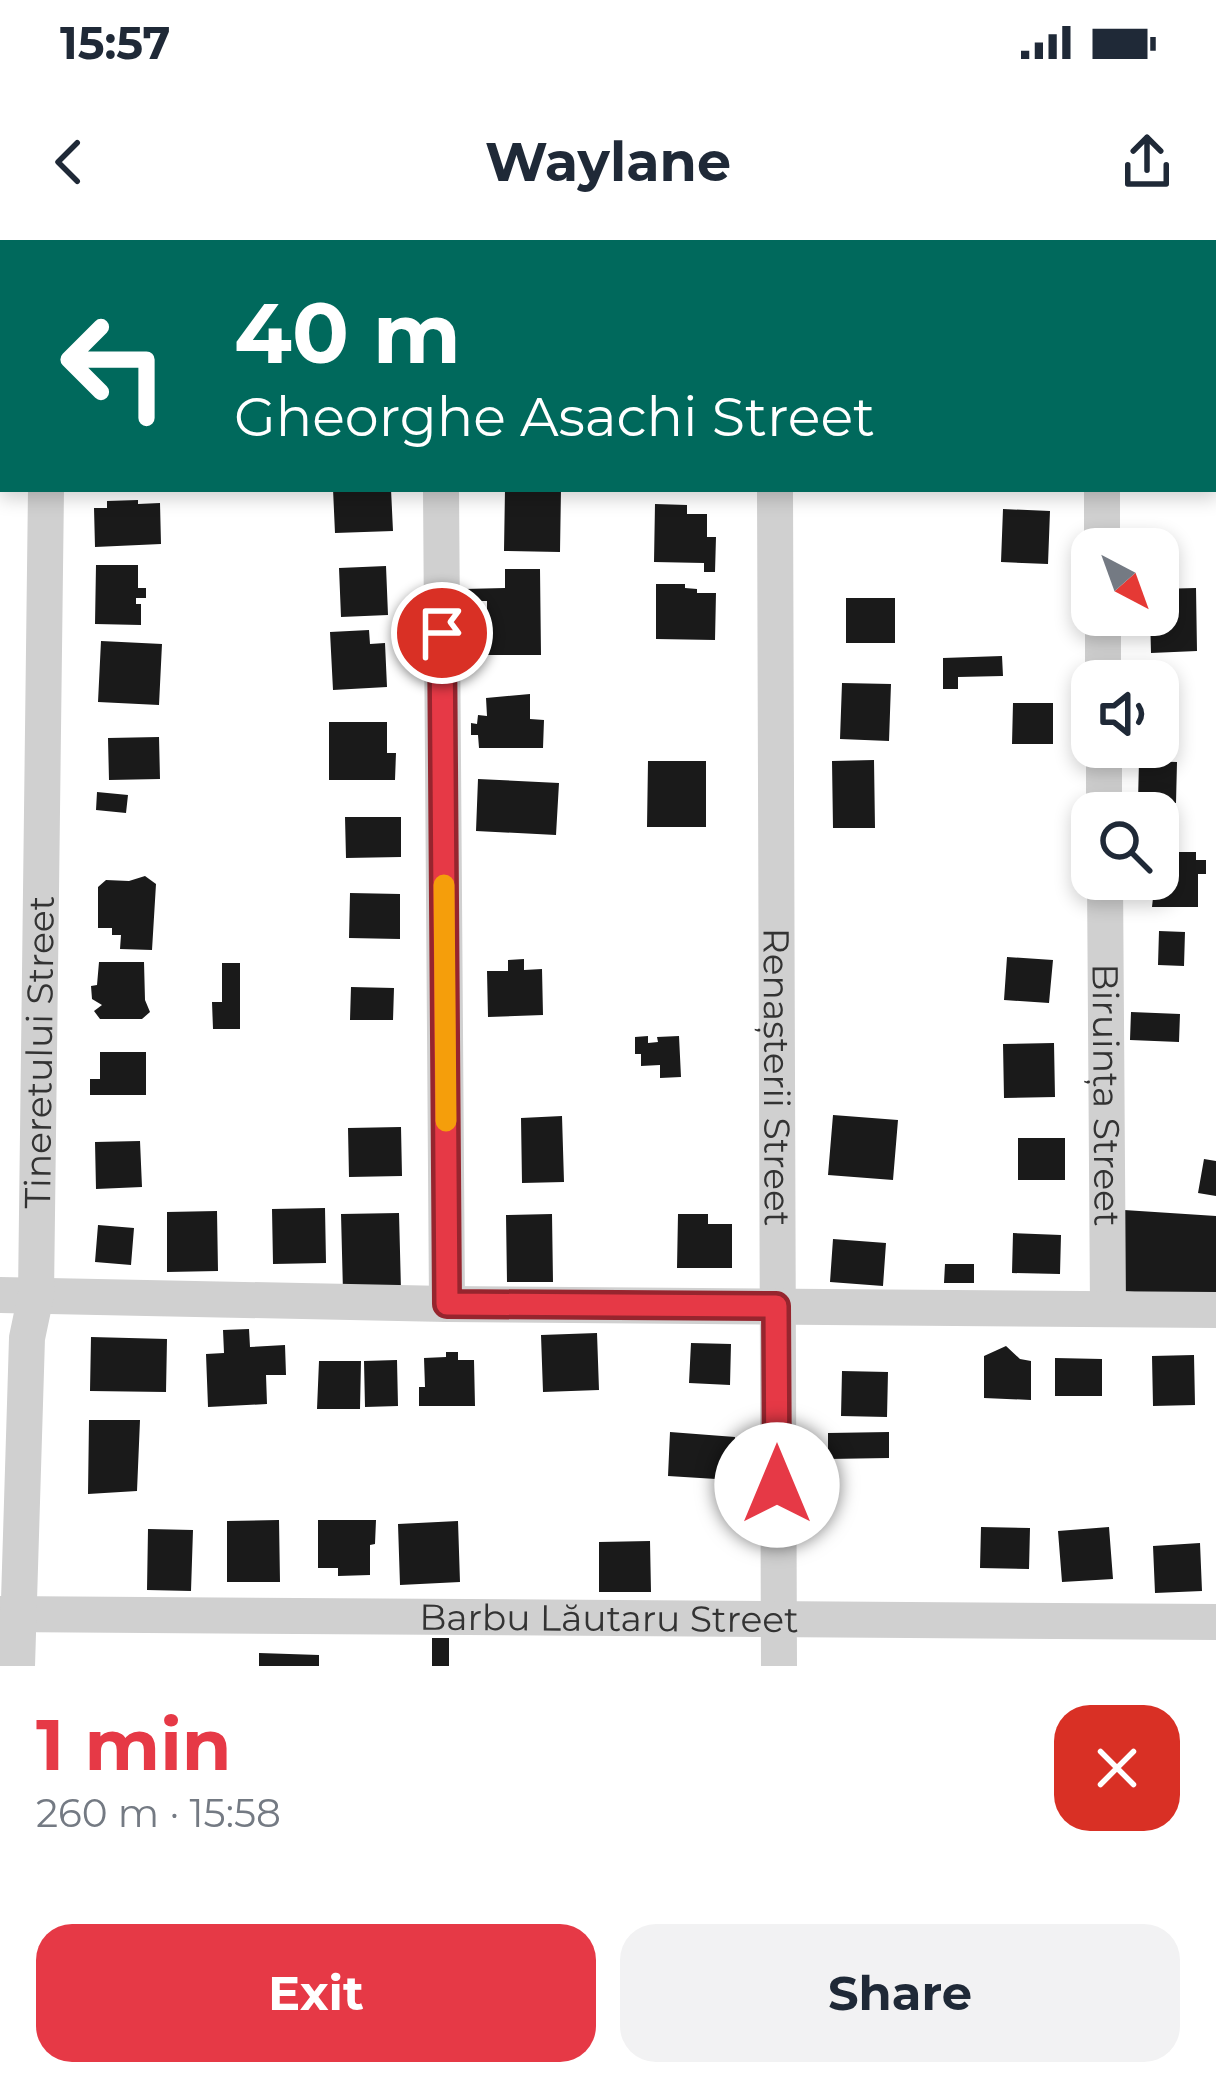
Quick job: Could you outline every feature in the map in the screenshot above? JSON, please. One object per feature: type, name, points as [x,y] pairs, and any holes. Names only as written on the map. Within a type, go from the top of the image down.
[{"type":"street","name":"Tineretului Street","points":[[17,1666],[9,1614],[27,1338],[18,1295],[46,492]]},
{"type":"street","points":[[441,492],[447,1304]]},
{"type":"street","name":"Renașterii Street","points":[[775,492],[779,1666]]},
{"type":"street","points":[[1102,492],[1102,528]]},
{"type":"street","name":"Biruința Street","points":[[1105,900],[1108,1309]]},
{"type":"street","points":[[18,1295],[447,1304],[1216,1310]]},
{"type":"street","name":"Barbu Lăutaru Street","points":[[9,1614],[1216,1622]]},
{"type":"building","points":[[333,492],[391,492],[393,531],[335,533]]},
{"type":"building","points":[[505,492],[561,492],[560,552],[504,551]]},
{"type":"building","points":[[138,500],[138,504],[160,503],[161,544],[95,547],[94,508],[107,508],[107,501]]},
{"type":"building","points":[[655,504],[687,505],[687,514],[707,514],[707,537],[716,537],[715,572],[704,572],[704,563],[654,562]]},
{"type":"building","points":[[1003,509],[1050,511],[1048,564],[1001,562]]},
{"type":"building","points":[[96,565],[138,565],[138,588],[146,588],[146,598],[136,598],[136,604],[141,604],[141,625],[95,624]]},
{"type":"building","points":[[386,566],[388,615],[341,617],[339,568]]},
{"type":"building","points":[[505,569],[540,569],[541,655],[487,655],[487,601],[464,601],[464,589],[505,588]]},
{"type":"building","points":[[656,584],[685,584],[697,593],[716,593],[715,640],[656,639]]},
{"type":"building","points":[[1179,588],[1196,588],[1197,651],[1151,653],[1151,636],[1179,636]]},
{"type":"building","points":[[846,598],[895,598],[895,643],[846,643]]},
{"type":"building","points":[[369,630],[370,644],[385,643],[387,687],[333,690],[330,632]]},
{"type":"building","points":[[101,641],[162,644],[159,705],[98,702]]},
{"type":"building","points":[[1002,656],[1003,676],[958,677],[958,689],[943,689],[943,658]]},
{"type":"building","points":[[842,683],[891,684],[889,741],[840,739]]},
{"type":"building","points":[[530,694],[530,719],[544,720],[543,748],[479,748],[478,735],[471,735],[471,723],[477,724],[478,715],[487,716],[486,698]]},
{"type":"building","points":[[1013,703],[1053,703],[1053,744],[1012,744]]},
{"type":"building","points":[[329,722],[387,722],[387,753],[396,753],[395,780],[329,780]]},
{"type":"building","points":[[159,737],[160,779],[109,780],[108,738]]},
{"type":"building","points":[[874,760],[875,828],[833,828],[832,761]]},
{"type":"building","points":[[648,761],[706,761],[706,827],[647,827]]},
{"type":"building","points":[[1139,768],[1177,768],[1176,792],[1138,792]]},
{"type":"building","points":[[478,779],[559,783],[556,835],[476,831]]},
{"type":"building","points":[[97,792],[128,795],[126,813],[96,810]]},
{"type":"building","points":[[345,817],[401,817],[401,857],[346,858]]},
{"type":"building","points":[[1179,852],[1196,852],[1196,860],[1206,860],[1206,874],[1198,874],[1198,907],[1152,907],[1153,900],[1179,900]]},
{"type":"building","points":[[145,876],[156,884],[152,950],[120,949],[121,935],[112,935],[112,928],[98,928],[98,887],[106,880]]},
{"type":"building","points":[[350,893],[400,894],[400,939],[349,938]]},
{"type":"building","points":[[1159,931],[1185,932],[1184,966],[1158,965]]},
{"type":"building","points":[[1007,957],[1053,960],[1049,1003],[1004,1000]]},
{"type":"building","points":[[524,959],[524,970],[542,969],[543,1015],[488,1017],[487,971],[508,971],[508,960]]},
{"type":"building","points":[[99,962],[144,962],[150,1012],[142,1019],[100,1019],[94,1011],[102,1005],[92,999],[91,986],[97,985]]},
{"type":"building","points":[[222,963],[240,963],[240,1029],[213,1029],[212,1002],[222,1002]]},
{"type":"building","points":[[351,987],[394,988],[393,1020],[350,1020]]},
{"type":"building","points":[[1131,1012],[1180,1014],[1179,1042],[1130,1040]]},
{"type":"building","points":[[648,1036],[648,1043],[658,1042],[657,1037],[679,1036],[681,1077],[660,1078],[660,1065],[641,1066],[635,1037]]},
{"type":"building","points":[[1054,1043],[1055,1097],[1004,1098],[1003,1044]]},
{"type":"building","points":[[100,1052],[146,1052],[146,1095],[90,1095],[90,1079],[100,1079]]},
{"type":"building","points":[[833,1115],[898,1120],[893,1180],[828,1175]]},
{"type":"building","points":[[562,1116],[564,1182],[522,1183],[521,1118]]},
{"type":"building","points":[[401,1127],[402,1176],[349,1177],[348,1128]]},
{"type":"building","points":[[1018,1138],[1065,1138],[1065,1180],[1018,1180]]},
{"type":"building","points":[[140,1141],[142,1187],[96,1189],[95,1142]]},
{"type":"building","points":[[1204,1159],[1216,1161],[1216,1196],[1198,1193]]},
{"type":"building","points":[[325,1208],[326,1263],[273,1264],[272,1209]]},
{"type":"building","points":[[1124,1210],[1216,1216],[1216,1297],[1118,1291]]},
{"type":"building","points":[[217,1211],[218,1271],[167,1272],[167,1212]]},
{"type":"building","points":[[399,1213],[401,1290],[343,1292],[341,1214]]},
{"type":"building","points":[[552,1214],[553,1282],[507,1282],[506,1215]]},
{"type":"building","points":[[678,1214],[708,1214],[708,1224],[732,1224],[732,1268],[677,1268]]},
{"type":"building","points":[[98,1225],[134,1228],[131,1265],[95,1262]]},
{"type":"building","points":[[1013,1233],[1061,1235],[1060,1274],[1012,1273]]},
{"type":"building","points":[[833,1239],[886,1243],[883,1286],[830,1282]]},
{"type":"building","points":[[945,1264],[974,1264],[974,1283],[944,1283]]},
{"type":"building","points":[[249,1329],[250,1347],[285,1345],[286,1375],[266,1375],[267,1404],[208,1407],[206,1354],[224,1353],[223,1330]]},
{"type":"building","points":[[597,1333],[599,1390],[543,1392],[541,1335]]},
{"type":"building","points":[[91,1337],[167,1339],[166,1392],[90,1391]]},
{"type":"building","points":[[691,1343],[731,1344],[730,1385],[689,1383]]},
{"type":"building","points":[[1006,1346],[1020,1359],[1031,1361],[1031,1400],[984,1398],[984,1356]]},
{"type":"building","points":[[446,1352],[458,1352],[458,1360],[474,1360],[475,1406],[419,1406],[419,1387],[425,1387],[424,1358],[446,1357]]},
{"type":"building","points":[[1194,1355],[1195,1405],[1153,1406],[1152,1356]]},
{"type":"building","points":[[1055,1358],[1102,1359],[1102,1396],[1055,1396]]},
{"type":"building","points":[[397,1360],[398,1406],[365,1407],[364,1361]]},
{"type":"building","points":[[319,1361],[361,1361],[360,1409],[317,1409]]},
{"type":"building","points":[[842,1371],[888,1372],[887,1417],[841,1416]]},
{"type":"building","points":[[89,1420],[140,1420],[137,1491],[88,1494]]},
{"type":"building","points":[[670,1432],[735,1437],[732,1480],[668,1476]]},
{"type":"building","points":[[889,1432],[889,1458],[828,1459],[828,1433]]},
{"type":"building","points":[[279,1520],[280,1582],[227,1582],[227,1521]]},
{"type":"building","points":[[318,1520],[376,1520],[370,1575],[338,1576],[338,1568],[318,1568]]},
{"type":"building","points":[[458,1521],[460,1582],[400,1585],[398,1524]]},
{"type":"building","points":[[981,1527],[1030,1528],[1029,1569],[980,1568]]},
{"type":"building","points":[[1109,1527],[1113,1579],[1062,1582],[1058,1531]]},
{"type":"building","points":[[148,1529],[193,1530],[191,1591],[147,1590]]},
{"type":"building","points":[[650,1541],[651,1592],[599,1592],[599,1542]]},
{"type":"building","points":[[1200,1543],[1202,1591],[1155,1593],[1153,1546]]},
{"type":"building","points":[[432,1638],[449,1638],[449,1666],[432,1666]]},
{"type":"building","points":[[259,1653],[319,1655],[319,1666],[259,1666]]},
{"type":"slow traffic","points":[[444,885],[446,1121]]},
{"type":"route","points":[[442,633],[447,1304],[776,1306],[777,1485]]}]
